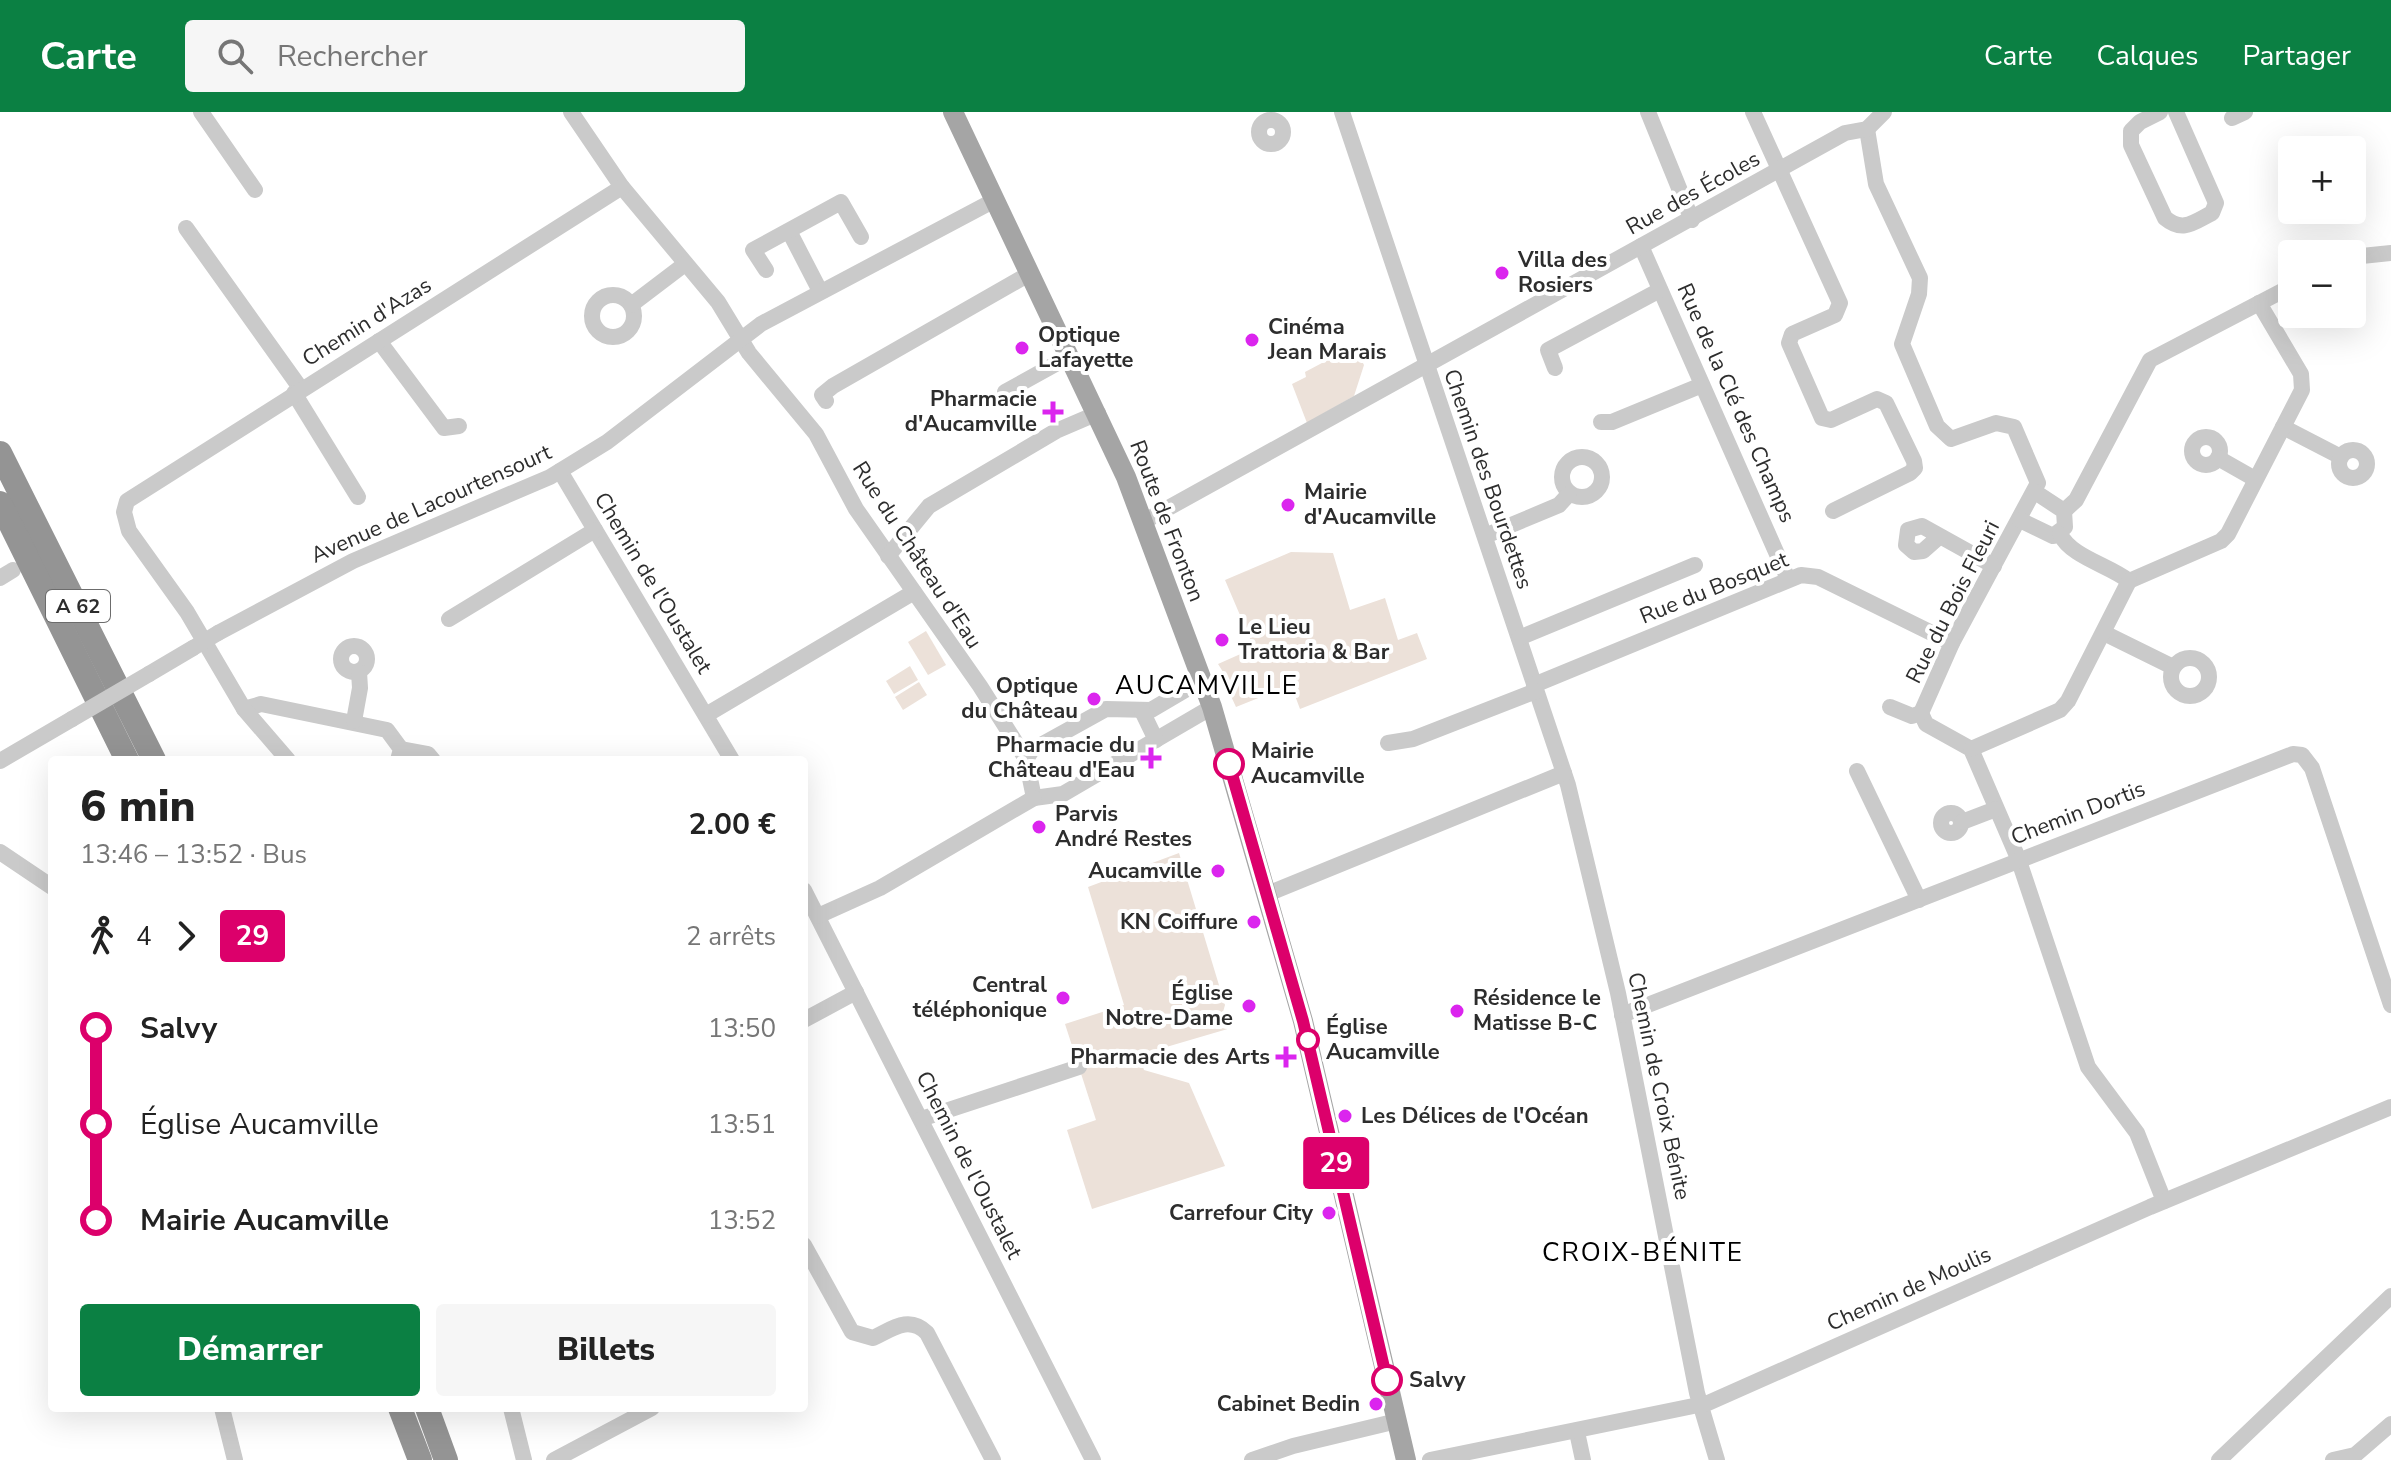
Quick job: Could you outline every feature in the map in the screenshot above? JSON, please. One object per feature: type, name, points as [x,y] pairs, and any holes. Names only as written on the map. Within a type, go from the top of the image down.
[{"type":"highway","name":"A 62","points":[[0,453],[152,756]]},
{"type":"highway","name":"A 62","points":[[0,503],[125,756]]},
{"type":"highway","points":[[402,1412],[420,1460]]},
{"type":"highway","points":[[428,1412],[446,1460]]},
{"type":"main road","name":"Route de Fronton","points":[[953,112],[993,201],[1098,413],[1143,522],[1212,707],[1288,967],[1406,1460]]},
{"type":"street","points":[[201,112],[255,190]]},
{"type":"street","name":"Rue du Château d'Eau","points":[[571,112],[622,187],[718,302],[749,353],[816,434],[846,493],[980,686],[1026,759]]},
{"type":"street","name":"Chemin des Bourdettes","points":[[1342,112],[1564,773],[1587,862]]},
{"type":"street","points":[[1648,112],[1692,220]]},
{"type":"street","points":[[1753,112],[1840,303],[1835,315],[1792,334],[1789,343],[1822,418],[1831,420],[1877,399],[1886,403],[1915,468],[1833,511]]},
{"type":"street","name":"Rue des Écoles","points":[[1143,522],[1845,133],[1867,129],[1884,112]]},
{"type":"street","points":[[2160,112],[2140,122],[2131,131],[2131,145],[2165,218],[2174,226],[2185,227],[2212,213],[2216,203],[2176,112]]},
{"type":"street","points":[[1867,129],[1876,184],[1920,278],[1919,294],[1902,344],[1937,426],[1951,439],[1996,423],[2014,427],[2037,476],[2035,492],[2064,511]]},
{"type":"street","name":"Chemin d'Azas","points":[[244,709],[181,603],[129,531],[124,512],[127,501],[622,187]]},
{"type":"street","name":"Avenue de Lacourtensourt","points":[[0,761],[218,633],[353,561],[560,471],[673,394],[741,338],[820,291],[993,201]]},
{"type":"street","points":[[766,270],[753,250],[841,202],[861,237]]},
{"type":"street","points":[[186,228],[298,391],[358,497]]},
{"type":"street","points":[[789,231],[820,291]]},
{"type":"street","name":"Rue de la Clé des Champs","points":[[1641,246],[1788,579]]},
{"type":"street","points":[[2366,256],[2391,253]]},
{"type":"street","points":[[631,305],[685,264]]},
{"type":"street","points":[[826,401],[822,395],[833,386],[1029,274]]},
{"type":"street","points":[[1555,368],[1548,350],[1660,290]]},
{"type":"street","points":[[2064,511],[2076,500],[2150,360],[2278,293]]},
{"type":"street","points":[[2164,1201],[2137,1133],[2088,1067],[2018,858],[1971,749],[2060,710],[2104,633],[2129,581],[2221,541],[2228,534],[2303,382],[2259,303]]},
{"type":"street","points":[[379,341],[444,428],[459,426]]},
{"type":"street","points":[[1005,392],[1070,356]]},
{"type":"street","points":[[1601,422],[1612,422],[1702,385]]},
{"type":"street","points":[[888,556],[929,506],[1056,431],[1098,413]]},
{"type":"street","points":[[2283,427],[2341,457]]},
{"type":"street","points":[[2218,458],[2255,479]]},
{"type":"street","name":"Chemin de l'Oustalet","points":[[560,471],[730,756]]},
{"type":"street","name":"Rue du Bois Fleuri","points":[[1971,749],[1926,724],[1921,713],[1952,643],[2035,492]]},
{"type":"street","points":[[1485,536],[1559,505],[1569,494]]},
{"type":"street","points":[[2020,520],[2053,536],[2060,534],[2065,527],[2064,511]]},
{"type":"street","points":[[449,619],[595,530]]},
{"type":"street","points":[[2060,534],[2070,547],[2129,581]]},
{"type":"street","points":[[1940,536],[1994,566]]},
{"type":"street","points":[[1519,638],[1695,565]]},
{"type":"street","name":"Rue du Bosquet","points":[[1388,743],[1413,739],[1801,575],[1818,577],[1952,643]]},
{"type":"street","points":[[706,715],[914,592]]},
{"type":"street","points":[[2104,633],[2173,667]]},
{"type":"street","points":[[354,721],[360,688],[359,672]]},
{"type":"street","points":[[1034,798],[1026,759],[1032,750],[1106,709],[1151,710],[1202,680]]},
{"type":"street","points":[[285,756],[244,709],[261,704],[342,723],[354,721],[387,730],[400,755],[430,756]]},
{"type":"street","points":[[818,916],[880,888],[1034,798],[1063,794],[1212,707]]},
{"type":"street","points":[[1890,707],[1912,716],[1921,713]]},
{"type":"street","points":[[1142,711],[1156,740]]},
{"type":"street","name":"Chemin Dortis","points":[[1622,1015],[1919,900],[2018,858],[2293,754],[2302,755],[2312,768],[2391,1005]]},
{"type":"street","points":[[1857,771],[1919,900]]},
{"type":"street","points":[[1267,894],[1564,773]]},
{"type":"street","points":[[1962,822],[1996,809]]},
{"type":"street","points":[[0,852],[48,884]]},
{"type":"street","name":"Chemin de Croix Bénite","points":[[1587,862],[1622,1015],[1700,1406],[1717,1460]]},
{"type":"street","name":"Chemin de l'Oustalet","points":[[808,897],[1093,1460]]},
{"type":"street","points":[[808,1018],[856,992]]},
{"type":"street","points":[[921,1119],[1079,1067]]},
{"type":"street","name":"Chemin de Moulis","points":[[1430,1460],[1700,1406],[2164,1201],[2391,1107]]},
{"type":"street","points":[[808,1252],[852,1332],[873,1338],[905,1323],[920,1326],[927,1333],[993,1460]]},
{"type":"street","points":[[2219,1460],[2391,1296]]},
{"type":"street","points":[[223,1412],[235,1460]]},
{"type":"street","points":[[512,1412],[524,1460]]},
{"type":"street","points":[[554,1460],[644,1412]]},
{"type":"street","points":[[1252,1460],[1293,1446],[1397,1421]]},
{"type":"street","points":[[2333,1460],[2355,1455],[2391,1424]]},
{"type":"street","points":[[1577,1432],[1583,1460]]},
{"type":"shaded area","points":[[1354,346],[1364,365],[1354,396],[1307,423],[1292,384],[1306,377],[1305,372]]},
{"type":"shaded area","points":[[1291,552],[1333,553],[1350,610],[1385,598],[1398,640],[1417,633],[1427,659],[1300,709],[1291,685],[1236,707],[1230,694],[1232,686],[1218,664],[1254,648],[1225,580]]},
{"type":"shaded area","points":[[926,631],[946,665],[928,675],[908,642]]},
{"type":"shaded area","points":[[910,666],[918,680],[894,694],[886,681]]},
{"type":"shaded area","points":[[919,682],[927,695],[903,710],[895,697]]},
{"type":"shaded area","points":[[1179,853],[1225,1005],[1223,1012],[1231,1028],[1139,1055],[1144,1070],[1189,1083],[1225,1166],[1092,1209],[1067,1130],[1096,1120],[1065,1024],[1124,1005],[1088,887]]},
{"type":"bus line","name":"29","points":[[1229,764],[1303,1021],[1387,1380]]},
{"type":"place","name":"Villa des Rosiers","points":[[1502,273]]},
{"type":"place","name":"Cinéma Jean Marais","points":[[1252,340]]},
{"type":"place","name":"Optique Lafayette","points":[[1022,348]]},
{"type":"place","name":"Pharmacie d'Aucamville","points":[[1053,412]]},
{"type":"place","name":"Mairie d'Aucamville","points":[[1288,505]]},
{"type":"place","name":"Le Lieu Trattoria & Bar","points":[[1222,640]]},
{"type":"place","name":"Optique du Château","points":[[1094,699]]},
{"type":"place","name":"Pharmacie du Château d'Eau","points":[[1151,758]]},
{"type":"place","name":"Mairie Aucamville","points":[[1229,764]]},
{"type":"place","name":"Parvis André Restes","points":[[1039,827]]},
{"type":"place","name":"Aucamville","points":[[1218,871]]},
{"type":"place","name":"KN Coiffure","points":[[1254,922]]},
{"type":"place","name":"Central téléphonique","points":[[1063,998]]},
{"type":"place","name":"Église Notre-Dame","points":[[1249,1006]]},
{"type":"place","name":"Résidence le Matisse B-C","points":[[1457,1011]]},
{"type":"place","name":"Église Aucamville","points":[[1308,1040]]},
{"type":"place","name":"Pharmacie des Arts","points":[[1286,1057]]},
{"type":"place","name":"Les Délices de l'Océan","points":[[1345,1116]]},
{"type":"place","name":"Carrefour City","points":[[1329,1213]]},
{"type":"place","name":"Salvy","points":[[1387,1380]]},
{"type":"place","name":"Cabinet Bedin","points":[[1376,1404]]},
{"type":"district","name":"AUCAMVILLE","points":[[1207,685]]},
{"type":"district","name":"CROIX-BÉNITE","points":[[1643,1252]]}]
